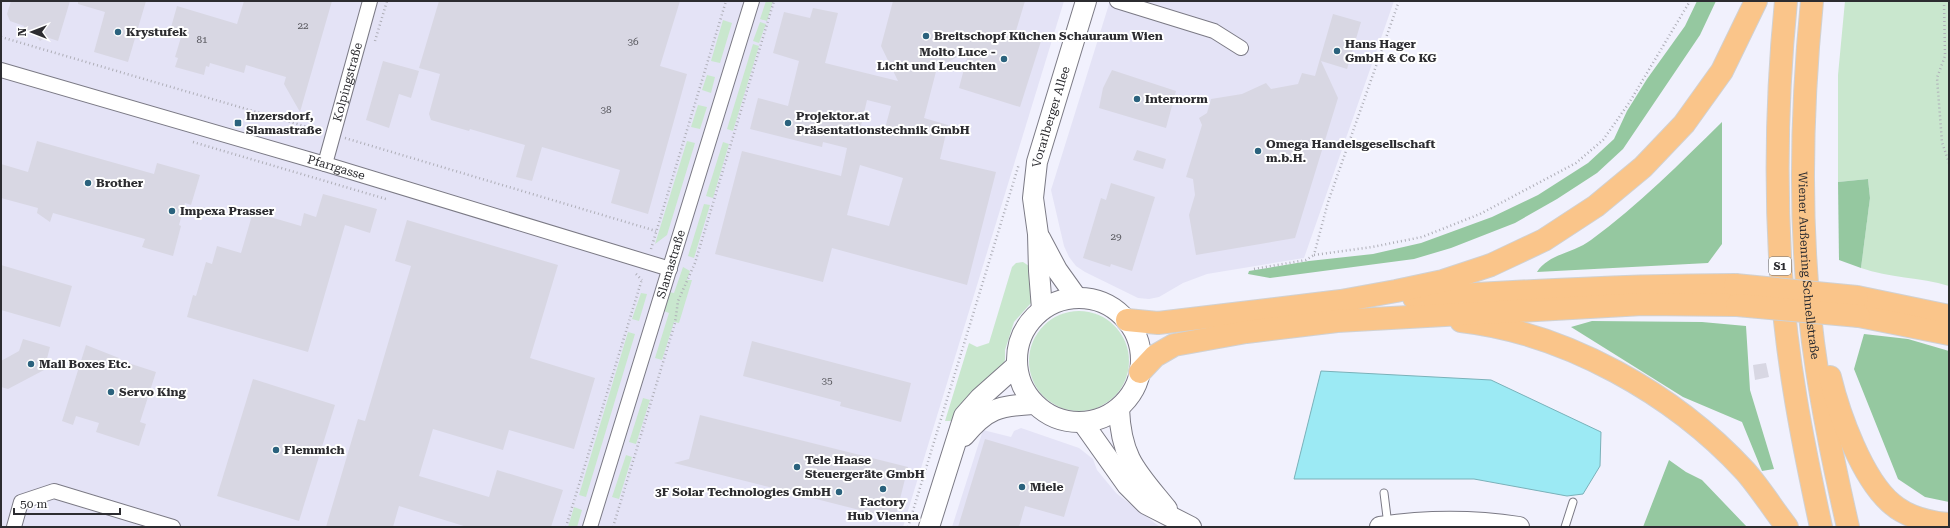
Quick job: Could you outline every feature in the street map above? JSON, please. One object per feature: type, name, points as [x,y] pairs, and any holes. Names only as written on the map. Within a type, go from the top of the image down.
[{"type":"highway","points":[[1127,320],[1158,323],[1341,301],[1443,281],[1491,265],[1544,240],[1596,206],[1644,167],[1684,124],[1722,71],[1756,1]]},
{"type":"highway","name":"S1","points":[[1786,1],[1781,53],[1777,170],[1781,274],[1791,370],[1805,453],[1821,527]]},
{"type":"highway","name":"Wiener Außenring Schnellstraße","points":[[1812,1],[1806,55],[1803,171],[1805,254],[1817,368],[1831,450],[1848,527]]},
{"type":"highway","points":[[1341,301],[1396,300],[1525,290],[1636,285],[1949,316]]},
{"type":"highway","points":[[1140,372],[1155,356],[1166,349],[1187,342],[1246,332],[1337,321],[1644,304],[1736,295]]},
{"type":"highway","points":[[1858,307],[1949,334]]},
{"type":"highway","points":[[1412,316],[1471,322],[1532,337],[1592,359],[1648,390],[1699,427],[1745,472],[1787,527]]},
{"type":"highway","points":[[1812,328],[1826,351],[1835,396],[1855,449],[1873,483],[1892,504],[1918,519],[1949,524]]},
{"type":"main road","name":"Vorarlberger Allee","points":[[1042,309],[1038,234],[1033,198],[1037,162],[1086,1]]},
{"type":"main road","name":"Vorarlberger Allee","points":[[1038,234],[1057,270],[1077,298]]},
{"type":"main road","points":[[1077,298],[1095,300],[1112,307],[1127,320],[1137,338],[1141,355],[1140,372],[1132,393],[1119,409],[1100,419],[1083,423],[1063,421],[1045,413],[1033,404],[1020,383],[1016,366],[1018,345],[1027,325],[1042,309],[1060,301],[1077,298]]},
{"type":"main road","points":[[929,527],[964,416],[980,398],[1016,366]]},
{"type":"main road","points":[[954,448],[983,416],[1004,406],[1033,404]]},
{"type":"main road","points":[[1119,409],[1121,439],[1125,451],[1139,475],[1174,516]]},
{"type":"main road","points":[[1083,423],[1127,485],[1146,504],[1174,516],[1191,527]]},
{"type":"main road","points":[[1384,526],[1464,522],[1520,527]]},
{"type":"street","name":"Kolpingstraße","points":[[325,164],[370,1]]},
{"type":"street","name":"Slamastraße","points":[[590,527],[752,1]]},
{"type":"street","points":[[1117,1],[1214,31],[1241,48]]},
{"type":"street","name":"Pfarrgasse","points":[[1,70],[325,164],[670,269]]},
{"type":"street","points":[[14,527],[21,502],[54,491],[173,527]]},
{"type":"lane","points":[[1384,493],[1384,526]]},
{"type":"lane","points":[[1565,527],[1573,502]]},
{"type":"path","points":[[613,527],[675,323],[678,301],[695,263],[774,1]]},
{"type":"path","points":[[1314,255],[1328,202],[1399,1]]},
{"type":"path","points":[[1254,269],[1306,260],[1314,255],[1372,247],[1422,237],[1480,214],[1576,162],[1603,140],[1629,102],[1690,1]]},
{"type":"path","points":[[1944,1],[1945,56],[1938,78],[1942,142],[1949,164]]},
{"type":"path","points":[[192,141],[390,200]]},
{"type":"path","points":[[908,527],[1020,161]]},
{"type":"path","points":[[633,272],[642,280]]},
{"type":"shaded area","points":[[1,1],[1064,1],[903,527],[1,527]]},
{"type":"shaded area","points":[[1110,1],[1394,1],[1304,258],[1207,274],[1183,283],[1159,297],[1149,299],[1138,298],[1085,272],[1076,266],[1069,257],[1064,246],[1051,190]]},
{"type":"shaded area","points":[[1021,428],[1079,448],[1093,459],[1097,470],[1116,493],[1160,527],[952,527],[983,430],[1011,437],[1014,431]]},
{"type":"green space","points":[[766,1],[773,1],[767,21],[760,19]]},
{"type":"green space","points":[[1697,1],[1716,1],[1700,35],[1623,149],[1597,173],[1557,199],[1515,223],[1451,248],[1414,259],[1270,278],[1248,274],[1249,271],[1309,261],[1373,254],[1421,243],[1492,217],[1538,195],[1588,163],[1614,139],[1627,111],[1647,79],[1685,26]]},
{"type":"green space","points":[[1845,1],[1949,1],[1949,286],[1882,274],[1861,268],[1870,198],[1868,179],[1838,182],[1838,75]]},
{"type":"green space","points":[[723,20],[732,23],[720,63],[711,61]]},
{"type":"green space","points":[[760,22],[766,24],[759,43],[753,41]]},
{"type":"green space","points":[[753,44],[759,46],[733,131],[727,129]]},
{"type":"green space","points":[[707,75],[715,77],[711,93],[702,90]]},
{"type":"green space","points":[[698,105],[707,107],[700,129],[691,127]]},
{"type":"green space","points":[[1722,122],[1722,244],[1708,263],[1537,272],[1554,257],[1577,248],[1609,227],[1659,183]]},
{"type":"green space","points":[[687,141],[695,143],[667,235],[655,244]]},
{"type":"green space","points":[[723,142],[729,144],[713,198],[706,196]]},
{"type":"green space","points":[[1868,179],[1870,198],[1861,268],[1839,260],[1838,182]]},
{"type":"green space","points":[[704,204],[710,205],[694,258],[688,256]]},
{"type":"green space","points":[[1023,262],[1029,266],[1034,294],[1031,303],[1014,322],[1005,350],[1005,360],[1000,371],[955,418],[951,421],[945,421],[969,343],[977,347],[989,343],[1012,267],[1016,263]]},
{"type":"green space","points":[[683,267],[690,271],[687,280],[692,280],[679,323],[674,322],[662,360],[655,358],[669,313],[664,311],[669,292],[674,293]]},
{"type":"green space","points":[[641,293],[647,294],[639,321],[632,319]]},
{"type":"green space","points":[[1079,311],[1098,315],[1114,326],[1125,342],[1129,361],[1125,380],[1114,396],[1098,407],[1079,411],[1060,407],[1044,396],[1033,380],[1029,361],[1033,342],[1044,326],[1060,315]]},
{"type":"green space","points":[[1592,321],[1702,322],[1746,326],[1750,390],[1774,469],[1762,471],[1742,422],[1683,397],[1571,327]]},
{"type":"green space","points":[[628,332],[635,334],[586,497],[579,495]]},
{"type":"green space","points":[[1864,334],[1908,339],[1949,351],[1949,502],[1925,497],[1898,479],[1854,369]]},
{"type":"green space","points":[[643,398],[650,400],[636,444],[629,442]]},
{"type":"green space","points":[[626,455],[632,457],[619,499],[612,497]]},
{"type":"green space","points":[[1669,460],[1686,472],[1702,480],[1747,527],[1643,527]]},
{"type":"green space","points":[[574,507],[582,510],[577,527],[568,527]]},
{"type":"water","points":[[1321,371],[1491,380],[1601,432],[1600,466],[1583,494],[1567,496],[1474,479],[1294,479]]},
{"type":"building","points":[[11,1],[70,1],[58,41],[46,37],[40,41],[35,34],[23,30],[24,26],[10,21],[7,14]]},
{"type":"building","name":"Krystufek","points":[[78,1],[146,1],[128,62],[94,52],[105,12],[78,4]]},
{"type":"building","points":[[244,1],[332,1],[300,112],[284,84],[286,77],[246,65],[244,73],[210,63],[209,67],[206,66],[204,75],[175,67],[178,58],[175,57],[182,34],[170,31],[177,6],[237,24]]},
{"type":"building","points":[[439,1],[680,1],[660,66],[687,74],[648,214],[611,203],[620,170],[542,147],[532,181],[516,177],[525,145],[470,129],[469,131],[431,120],[429,114],[440,74],[419,68]]},
{"type":"building","points":[[893,1],[1025,1],[1015,34],[1041,41],[1020,107],[959,88],[969,50],[948,62],[939,60],[924,118],[948,125],[940,159],[996,172],[967,285],[832,248],[823,282],[715,254],[742,151],[841,176],[847,148],[823,142],[822,147],[750,129],[758,98],[788,106],[799,61],[773,53],[784,12],[810,18],[813,8],[838,13],[825,63],[898,81],[881,46]],"holes":[[[867,100],[891,106],[884,132],[861,126]],[[860,165],[903,178],[889,226],[847,215]]]},
{"type":"building","name":"Omega Handelsgesellschaft m.b.H.","points":[[1333,14],[1361,22],[1347,69],[1321,61],[1338,98],[1295,238],[1196,255],[1189,215],[1195,195],[1193,179],[1186,177],[1202,125],[1199,118],[1207,113],[1211,99],[1242,94],[1266,83],[1271,89],[1298,84],[1302,73],[1315,76]]},
{"type":"building","points":[[383,61],[419,71],[411,98],[399,94],[389,128],[366,120]]},
{"type":"building","name":"Internorm","points":[[1112,70],[1176,91],[1166,128],[1099,108],[1103,88]]},
{"type":"building","name":"Brother","points":[[37,141],[154,174],[157,163],[200,175],[191,205],[185,203],[173,256],[142,247],[145,239],[53,213],[50,222],[37,213],[38,208],[1,198],[1,164],[28,172]]},
{"type":"building","points":[[1137,150],[1166,159],[1163,169],[1133,160]]},
{"type":"building","points":[[1111,183],[1155,197],[1132,271],[1111,264],[1110,267],[1083,258],[1101,198],[1106,200]]},
{"type":"building","points":[[323,194],[377,209],[370,233],[345,225],[308,352],[187,317],[193,295],[196,296],[206,262],[212,264],[217,246],[241,253],[253,212],[301,226],[304,213],[316,217]]},
{"type":"building","points":[[407,220],[558,265],[530,358],[595,378],[574,449],[509,430],[503,450],[433,429],[419,476],[489,497],[497,470],[563,490],[551,527],[467,527],[399,506],[393,527],[326,527],[358,419],[365,421],[411,266],[395,261]]},
{"type":"building","points":[[1,265],[72,286],[60,327],[1,310]]},
{"type":"building","points":[[23,339],[50,347],[44,370],[8,389],[1,387],[1,361],[19,351]]},
{"type":"building","points":[[752,341],[911,383],[901,422],[840,406],[841,402],[743,376]]},
{"type":"building","name":"Servo King","points":[[86,345],[119,358],[119,360],[156,372],[140,422],[146,424],[139,446],[96,432],[99,423],[76,416],[73,425],[62,421]]},
{"type":"building","points":[[1766,363],[1769,377],[1755,380],[1753,365]]},
{"type":"building","name":"Flemmich","points":[[253,379],[335,405],[299,521],[217,496]]},
{"type":"building","name":"Tele Haase Steuergeräte GmbH","points":[[700,415],[908,467],[895,519],[674,463],[689,459]]},
{"type":"building","name":"Miele","points":[[985,439],[1079,467],[1064,517],[1025,506],[1019,527],[958,527]]},
{"type":"place","name":"Krystufek","points":[[118,32]]},
{"type":"place","name":"Breitschopf Küchen Schauraum Wien","points":[[926,36]]},
{"type":"place","name":"Hans Hager GmbH & Co KG","points":[[1337,51]]},
{"type":"place","name":"Molto Luce - Licht und Leuchten","points":[[1004,59]]},
{"type":"place","name":"Internorm","points":[[1137,99]]},
{"type":"place","name":"Inzersdorf, Slamastraße","points":[[238,123]]},
{"type":"place","name":"Projektor.at Präsentationstechnik GmbH","points":[[788,123]]},
{"type":"place","name":"Omega Handelsgesellschaft m.b.H.","points":[[1258,151]]},
{"type":"place","name":"Brother","points":[[88,183]]},
{"type":"place","name":"Impexa Prasser","points":[[172,211]]},
{"type":"place","name":"Mail Boxes Etc.","points":[[31,364]]},
{"type":"place","name":"Servo King","points":[[111,392]]},
{"type":"place","name":"Flemmich","points":[[276,450]]},
{"type":"place","name":"Tele Haase Steuergeräte GmbH","points":[[797,467]]},
{"type":"place","name":"Miele","points":[[1022,487]]},
{"type":"place","name":"Factory Hub Vienna","points":[[883,489]]},
{"type":"place","name":"3F Solar Technologies GmbH","points":[[839,492]]}]
